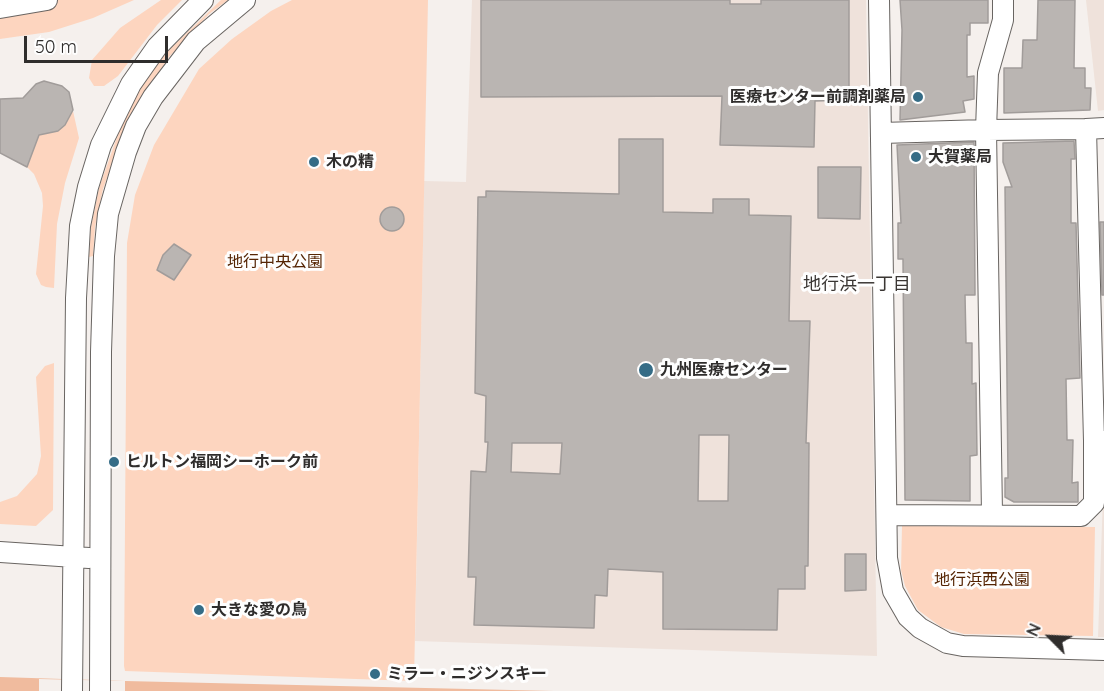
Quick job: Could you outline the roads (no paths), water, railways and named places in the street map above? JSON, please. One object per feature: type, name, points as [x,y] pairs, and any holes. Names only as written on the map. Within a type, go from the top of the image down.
[{"type":"street","points":[[0,8],[47,0]]},
{"type":"street","points":[[72,691],[76,298],[80,226],[88,187],[101,145],[131,84],[157,47],[203,0]]},
{"type":"street","points":[[100,691],[102,296],[106,228],[113,191],[136,126],[159,89],[196,41],[245,0]]},
{"type":"street","points":[[879,0],[888,572],[893,591],[908,617],[920,628],[941,640],[963,646],[1104,650]]},
{"type":"street","points":[[992,514],[986,130],[988,73],[1003,20],[1003,0]]},
{"type":"street","points":[[881,133],[1095,129],[1099,441],[1094,503],[1081,516],[887,515]]},
{"type":"street","points":[[0,552],[100,559]]},
{"type":"place","name":"医療センター前調剤薬局","points":[[918,97]]},
{"type":"place","name":"大賀薬局","points":[[916,157]]},
{"type":"place","name":"木の精","points":[[314,162]]},
{"type":"place","name":"九州医療センター","points":[[646,370]]},
{"type":"place","name":"ヒルトン福岡シーホーク前","points":[[114,462]]},
{"type":"place","name":"大きな愛の鳥","points":[[199,610]]},
{"type":"place","name":"ミラー・ニジンスキー","points":[[375,674]]},
{"type":"district","name":"地行浜一丁目","points":[[857,285]]},
{"type":"park label","name":"地行中央公園","points":[[275,262]]},
{"type":"park label","name":"地行浜西公園","points":[[982,580]]}]
